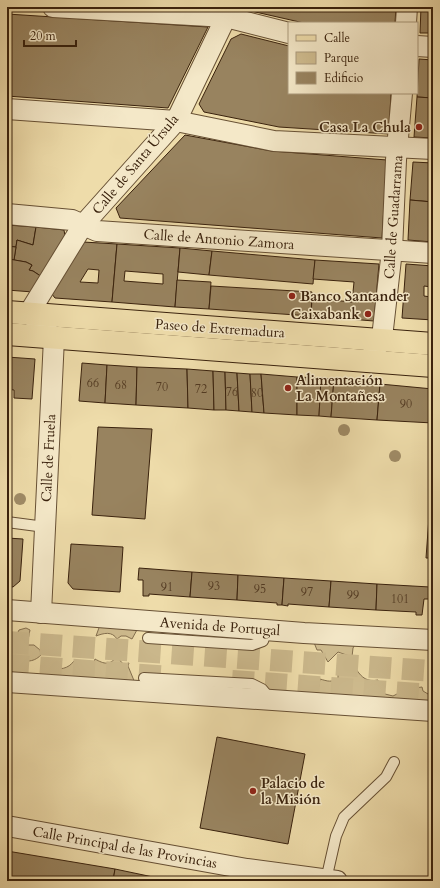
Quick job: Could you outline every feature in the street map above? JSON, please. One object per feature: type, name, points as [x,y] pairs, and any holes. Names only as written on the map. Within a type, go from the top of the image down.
[{"type":"main road","name":"Paseo de Extremadura","points":[[7,312],[433,344]]},
{"type":"main road","name":"Paseo de Extremadura","points":[[7,334],[433,366]]},
{"type":"street","points":[[53,7],[228,12],[288,33]]},
{"type":"street","points":[[406,22],[407,7]]},
{"type":"street","name":"Calle de Santa Úrsula","points":[[29,313],[83,225],[176,121],[228,12]]},
{"type":"street","points":[[418,46],[433,47]]},
{"type":"street","name":"Calle de Guadarrama","points":[[367,361],[382,339],[392,250],[402,94]]},
{"type":"street","points":[[7,109],[176,121],[274,141],[433,150]]},
{"type":"street","name":"Calle de Antonio Zamora","points":[[7,214],[72,220],[97,231],[433,253]]},
{"type":"street","points":[[29,313],[54,338]]},
{"type":"street","name":"Calle de Fruela","points":[[41,613],[54,338]]},
{"type":"street","name":"Avenida de Portugal","points":[[7,610],[267,630],[433,640]]},
{"type":"street","points":[[7,682],[433,711]]},
{"type":"street","name":"Calle Principal de las Provincias","points":[[7,826],[247,869],[325,880]]},
{"type":"lane","points":[[7,522],[45,528]]},
{"type":"lane","points":[[148,638],[252,645],[263,641],[267,630]]},
{"type":"lane","points":[[144,678],[252,684],[262,689],[267,694],[267,700]]},
{"type":"lane","points":[[325,880],[336,836],[344,817],[386,777],[394,762]]},
{"type":"green space","points":[[100,625],[138,628],[132,639],[126,636],[121,636],[117,639],[115,636],[110,634],[96,636]]},
{"type":"green space","points":[[26,628],[30,630],[28,640],[25,645],[34,645],[40,650],[41,655],[35,660],[25,661],[21,660],[15,655],[7,664],[7,637],[13,643],[19,630]]},
{"type":"green space","points":[[313,640],[356,643],[353,648],[352,657],[338,652],[328,662],[321,650],[317,650]]},
{"type":"green space","points":[[117,656],[122,663],[129,663],[128,666],[135,683],[49,677],[51,672],[50,668],[64,668],[69,666],[74,661],[85,671],[92,668],[95,659],[101,662],[109,663]]},
{"type":"green space","points":[[356,669],[365,679],[378,680],[378,686],[385,694],[393,696],[401,692],[408,683],[414,687],[422,687],[423,691],[428,694],[433,694],[433,705],[314,695],[318,690],[320,679],[334,681],[338,678],[338,672],[345,673]]},
{"type":"building","points":[[249,7],[396,7],[395,22],[300,22],[251,11]]},
{"type":"building","points":[[421,7],[431,7],[431,10],[433,10],[433,33],[420,33]]},
{"type":"building","points":[[7,14],[208,27],[168,108],[7,96]]},
{"type":"building","points":[[241,34],[288,46],[288,94],[391,94],[389,134],[279,127],[204,112],[199,104],[231,39]]},
{"type":"building","points":[[419,59],[433,60],[433,98],[417,97]]},
{"type":"building","points":[[417,97],[433,98],[433,138],[414,137]]},
{"type":"building","points":[[185,135],[272,151],[387,160],[382,238],[120,218],[116,208]]},
{"type":"building","points":[[413,162],[433,163],[433,202],[410,200]]},
{"type":"building","points":[[410,200],[433,202],[433,242],[408,240]]},
{"type":"building","points":[[7,225],[36,227],[33,245],[17,240],[16,247],[7,246]]},
{"type":"building","points":[[36,227],[64,230],[65,236],[42,277],[29,270],[32,265],[26,262],[14,260],[17,240],[33,245]]},
{"type":"building","points":[[83,242],[117,244],[112,302],[55,298],[51,293]],"holes":[[[88,269],[99,270],[98,283],[80,282]]]},
{"type":"building","points":[[117,244],[180,248],[175,307],[112,302]],"holes":[[[125,271],[163,274],[163,284],[124,281]]]},
{"type":"building","points":[[7,246],[16,247],[14,260],[9,259],[7,272]]},
{"type":"building","points":[[180,248],[212,251],[209,275],[178,272]]},
{"type":"building","points":[[212,251],[315,260],[313,284],[209,275]]},
{"type":"building","points":[[9,259],[26,262],[32,265],[29,270],[42,277],[33,292],[7,290]]},
{"type":"building","points":[[315,260],[379,264],[374,321],[311,316],[312,298],[352,302],[354,282],[313,279]]},
{"type":"building","points":[[406,264],[433,266],[433,320],[402,318]],"holes":[[[424,286],[432,287],[431,297],[424,296]]]},
{"type":"building","points":[[177,280],[211,282],[209,309],[175,307]]},
{"type":"building","points":[[211,286],[312,292],[311,316],[209,309]]},
{"type":"building","points":[[7,357],[35,359],[32,399],[14,398],[14,390],[7,389]]},
{"type":"building","points":[[82,363],[107,365],[105,403],[79,401]]},
{"type":"building","points":[[107,365],[137,367],[136,405],[105,403]]},
{"type":"building","points":[[137,367],[187,369],[188,408],[136,405]]},
{"type":"building","points":[[187,369],[213,371],[214,410],[188,408]]},
{"type":"building","points":[[213,371],[225,372],[226,410],[214,410]]},
{"type":"building","points":[[225,372],[237,373],[239,411],[226,410]]},
{"type":"building","points":[[237,373],[250,374],[252,412],[239,411]]},
{"type":"building","points":[[250,374],[261,374],[264,413],[252,412]]},
{"type":"building","points":[[261,374],[297,377],[297,415],[264,413]]},
{"type":"building","points":[[297,377],[321,378],[319,416],[297,415]]},
{"type":"building","points":[[321,378],[334,379],[331,417],[319,416]]},
{"type":"building","points":[[334,379],[380,384],[377,420],[331,417]]},
{"type":"building","points":[[380,384],[433,389],[433,423],[377,420]]},
{"type":"building","points":[[98,427],[152,429],[145,519],[92,515]]},
{"type":"building","points":[[431,490],[433,490],[433,558],[426,558]]},
{"type":"building","points":[[7,538],[23,539],[20,581],[13,587],[7,586]]},
{"type":"building","points":[[71,544],[123,547],[120,592],[73,589],[68,583]]},
{"type":"building","points":[[139,568],[192,572],[190,597],[149,594],[149,596],[143,596],[143,580],[138,580]]},
{"type":"building","points":[[192,572],[238,575],[237,600],[190,597]]},
{"type":"building","points":[[238,575],[284,578],[282,605],[277,605],[277,603],[237,600]]},
{"type":"building","points":[[284,578],[331,581],[329,607],[288,604],[288,606],[282,605]]},
{"type":"building","points":[[331,581],[377,584],[376,610],[329,607]]},
{"type":"building","points":[[377,584],[430,587],[429,599],[424,599],[422,615],[416,615],[416,612],[376,610]]},
{"type":"building","name":"Palacio de la Misión","points":[[217,737],[305,754],[288,844],[200,828]]},
{"type":"building","points":[[7,851],[115,869],[113,881],[36,881],[26,879],[26,881],[7,881]]},
{"type":"building","points":[[115,869],[153,877],[152,881],[113,881]]},
{"type":"tunnel","points":[[7,642],[433,671]]},
{"type":"tunnel","points":[[7,665],[171,677]]},
{"type":"tunnel","points":[[232,681],[433,695]]},
{"type":"place","name":"Casa La Chula","points":[[419,127]]},
{"type":"place","name":"Banco Santander","points":[[292,296]]},
{"type":"place","name":"Caixabank","points":[[368,314]]},
{"type":"place","name":"Alimentación La Montañesa","points":[[288,388]]},
{"type":"place","name":"Palacio de la Misión","points":[[253,791]]}]
